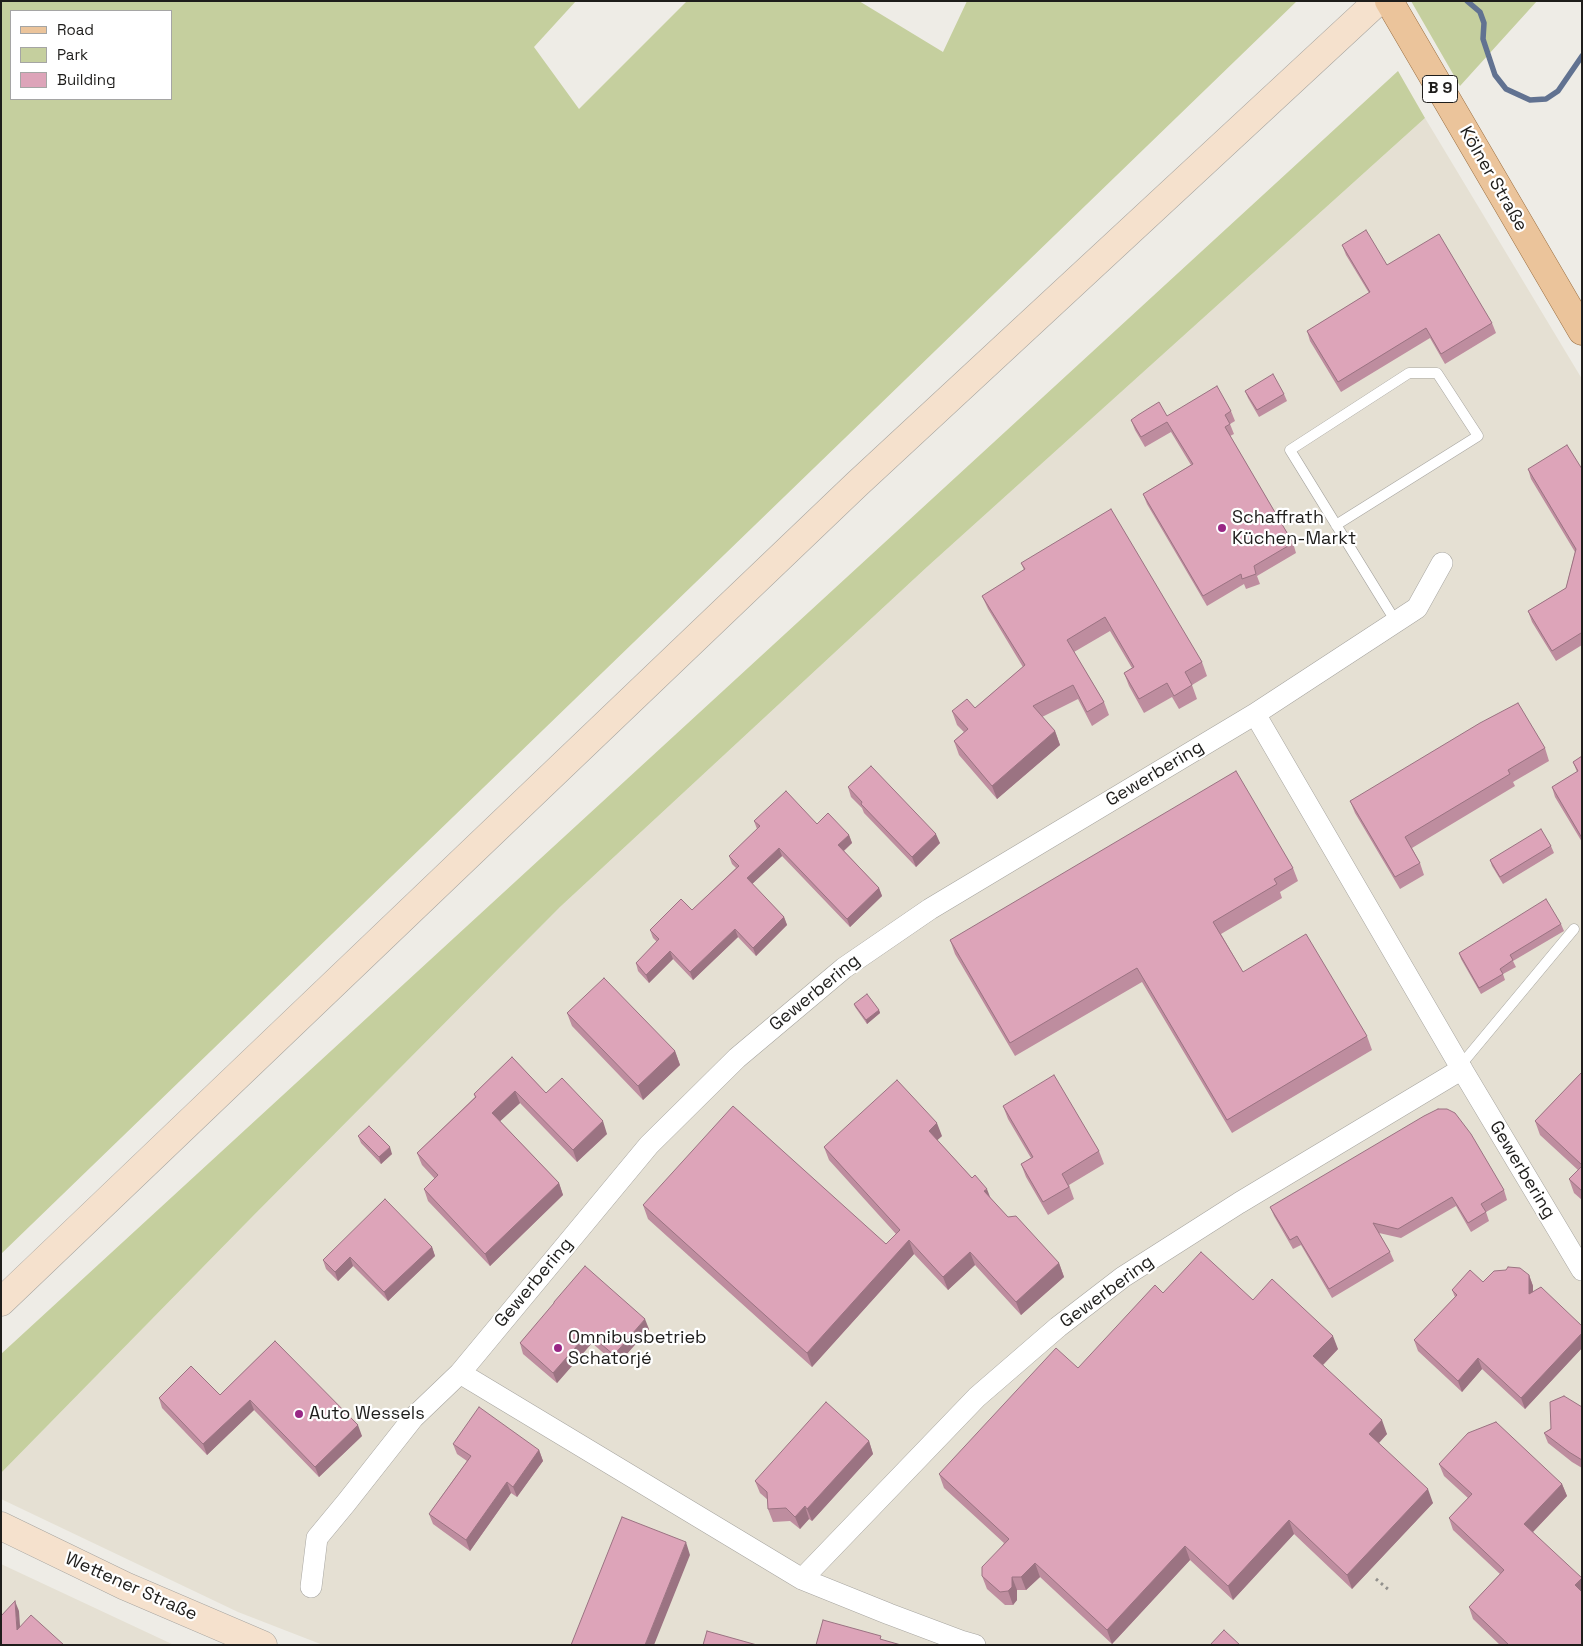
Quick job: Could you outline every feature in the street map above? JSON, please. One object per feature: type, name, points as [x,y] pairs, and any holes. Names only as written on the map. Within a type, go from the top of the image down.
[{"type":"main road","points":[[1,1302],[856,485],[1378,1]]},
{"type":"main road","name":"Kölner Straße","points":[[1389,1],[1582,330]]},
{"type":"main road","name":"Wettener Straße","points":[[1,1526],[126,1586],[263,1645]]},
{"type":"street","name":"Gewerbering","points":[[311,1587],[317,1538],[413,1418],[460,1373],[649,1145],[737,1058],[844,968],[930,909],[1255,714],[1418,608],[1442,563]]},
{"type":"street","name":"Gewerbering","points":[[1255,714],[1582,1270]]},
{"type":"street","name":"Gewerbering","points":[[802,1578],[977,1397],[1080,1310],[1123,1277],[1231,1208],[1461,1067]]},
{"type":"street","points":[[460,1373],[802,1578],[889,1614],[975,1645]]},
{"type":"lane","points":[[1336,525],[1478,436],[1437,373],[1409,373],[1290,450],[1336,525],[1396,622]]},
{"type":"lane","points":[[1461,1067],[1574,929]]},
{"type":"path","points":[[1376,1578],[1389,1590]]},
{"type":"shaded area","points":[[1425,118],[1582,379],[1582,1645],[323,1645],[238,1612],[1,1499],[1,1473],[560,907],[927,567]]},
{"type":"shaded area","points":[[1,1564],[174,1645],[1,1645]]},
{"type":"green space","points":[[1,1],[576,1],[534,47],[579,109],[687,1],[859,1],[943,52],[967,1],[1297,1],[1,1254]]},
{"type":"green space","points":[[1411,1],[1537,1],[1460,86]]},
{"type":"green space","points":[[1398,71],[1425,118],[927,567],[560,907],[1,1473],[1,1354]]},
{"type":"building","points":[[1366,230],[1387,265],[1439,234],[1492,323],[1441,354],[1426,328],[1338,382],[1307,331],[1370,292],[1342,245]]},
{"type":"building","points":[[1273,374],[1284,394],[1257,410],[1245,391]]},
{"type":"building","name":"Schaffrath Küchen-Markt","points":[[1217,386],[1231,411],[1225,415],[1230,424],[1225,427],[1293,543],[1254,566],[1256,574],[1242,579],[1241,574],[1203,596],[1143,494],[1193,464],[1167,422],[1141,437],[1131,420],[1159,402],[1167,416]]},
{"type":"building","points":[[1567,445],[1582,469],[1582,634],[1552,651],[1528,611],[1566,588],[1576,549],[1528,469]]},
{"type":"building","points":[[1111,509],[1202,662],[1185,672],[1192,685],[1174,696],[1167,683],[1139,699],[1124,673],[1134,667],[1105,617],[1067,640],[1104,702],[1087,712],[1073,685],[1033,706],[1055,731],[992,786],[954,741],[968,729],[952,711],[967,699],[975,708],[1025,665],[982,596],[1025,569],[1021,563]]},
{"type":"building","points":[[1518,703],[1545,748],[1508,770],[1510,774],[1405,837],[1420,863],[1395,877],[1350,801],[1480,723]]},
{"type":"building","points":[[1582,756],[1582,838],[1552,787],[1578,771],[1573,762]]},
{"type":"building","points":[[871,766],[936,834],[912,857],[861,804],[862,802],[848,787]]},
{"type":"building","points":[[1236,771],[1293,868],[1274,879],[1277,884],[1213,922],[1243,972],[1306,934],[1367,1036],[1227,1120],[1137,968],[1010,1043],[950,940]]},
{"type":"building","points":[[786,791],[817,824],[828,813],[849,835],[838,845],[879,888],[847,919],[779,848],[747,878],[784,917],[753,948],[735,929],[690,972],[670,951],[646,975],[636,963],[659,939],[650,930],[681,899],[692,910],[739,866],[729,856],[760,826],[754,821]]},
{"type":"building","points":[[1541,829],[1551,846],[1500,877],[1490,860]]},
{"type":"building","points":[[1546,899],[1561,924],[1510,955],[1513,960],[1500,969],[1503,974],[1479,988],[1459,953]]},
{"type":"building","points":[[604,978],[675,1051],[638,1086],[567,1013]]},
{"type":"building","points":[[867,994],[879,1010],[866,1020],[854,1004]]},
{"type":"building","points":[[512,1057],[546,1093],[562,1078],[603,1121],[573,1150],[515,1091],[492,1113],[559,1183],[485,1254],[424,1189],[438,1175],[417,1153],[476,1097],[474,1094]]},
{"type":"building","points":[[1582,1072],[1582,1165],[1535,1121]]},
{"type":"building","points":[[1054,1075],[1099,1151],[1062,1174],[1069,1187],[1043,1202],[1021,1164],[1033,1157],[1003,1106]]},
{"type":"building","points":[[897,1080],[937,1123],[929,1131],[972,1178],[975,1175],[987,1189],[984,1191],[1008,1217],[1016,1216],[1059,1263],[1016,1302],[970,1252],[943,1277],[909,1240],[807,1353],[643,1205],[733,1106],[886,1244],[900,1230],[824,1147]]},
{"type":"building","points":[[1438,1109],[1447,1109],[1455,1113],[1471,1134],[1504,1190],[1481,1204],[1486,1212],[1468,1223],[1452,1197],[1398,1229],[1373,1223],[1390,1252],[1329,1289],[1297,1236],[1290,1240],[1270,1207]]},
{"type":"building","points":[[369,1126],[390,1147],[379,1157],[358,1136]]},
{"type":"building","points":[[1582,1166],[1582,1191],[1569,1179]]},
{"type":"building","points":[[385,1199],[432,1247],[384,1292],[350,1257],[335,1272],[323,1260]]},
{"type":"building","points":[[1201,1252],[1253,1300],[1272,1279],[1333,1336],[1313,1356],[1382,1420],[1369,1434],[1428,1489],[1347,1575],[1289,1520],[1228,1586],[1185,1546],[1107,1630],[1035,1563],[1021,1577],[1012,1577],[1012,1587],[1008,1591],[1000,1592],[982,1576],[982,1567],[1009,1539],[939,1474],[1056,1348],[1078,1368],[1155,1285],[1163,1293]]},
{"type":"building","points":[[585,1266],[645,1319],[614,1355],[588,1333],[553,1373],[520,1343]]},
{"type":"building","points":[[1508,1267],[1520,1268],[1529,1275],[1529,1294],[1541,1287],[1582,1326],[1582,1333],[1521,1398],[1478,1358],[1458,1381],[1414,1340],[1457,1295],[1452,1290],[1470,1270],[1483,1282],[1494,1271],[1506,1270]]},
{"type":"building","points":[[275,1341],[358,1425],[315,1467],[250,1400],[203,1444],[159,1398],[191,1366],[220,1395]]},
{"type":"building","points":[[1564,1396],[1582,1407],[1582,1460],[1544,1433],[1551,1429],[1550,1402]]},
{"type":"building","points":[[826,1402],[869,1441],[807,1509],[805,1506],[795,1517],[786,1508],[768,1509],[767,1492],[755,1481]]},
{"type":"building","points":[[479,1407],[539,1450],[513,1487],[507,1482],[466,1540],[429,1514],[471,1456],[453,1444]]},
{"type":"building","points":[[1496,1422],[1562,1484],[1524,1524],[1582,1578],[1575,1585],[1582,1592],[1582,1645],[1509,1645],[1469,1607],[1504,1570],[1449,1518],[1472,1494],[1439,1464],[1468,1433]]},
{"type":"building","points":[[622,1517],[686,1542],[645,1645],[571,1645]]},
{"type":"building","points":[[15,1601],[17,1630],[31,1615],[64,1645],[1,1645],[1,1616]]},
{"type":"building","points":[[823,1620],[881,1636],[880,1639],[901,1645],[816,1645]]},
{"type":"building","points":[[1224,1630],[1240,1645],[1210,1645]]},
{"type":"building","points":[[707,1631],[757,1645],[703,1645]]},
{"type":"waterway","points":[[1467,1],[1480,12],[1484,23],[1483,39],[1495,75],[1506,89],[1530,100],[1546,99],[1558,91],[1582,56]]},
{"type":"place","name":"Schaffrath Küchen-Markt","points":[[1222,528]]},
{"type":"place","name":"Omnibusbetrieb Schatorjé","points":[[558,1348]]},
{"type":"place","name":"Auto Wessels","points":[[299,1414]]}]
